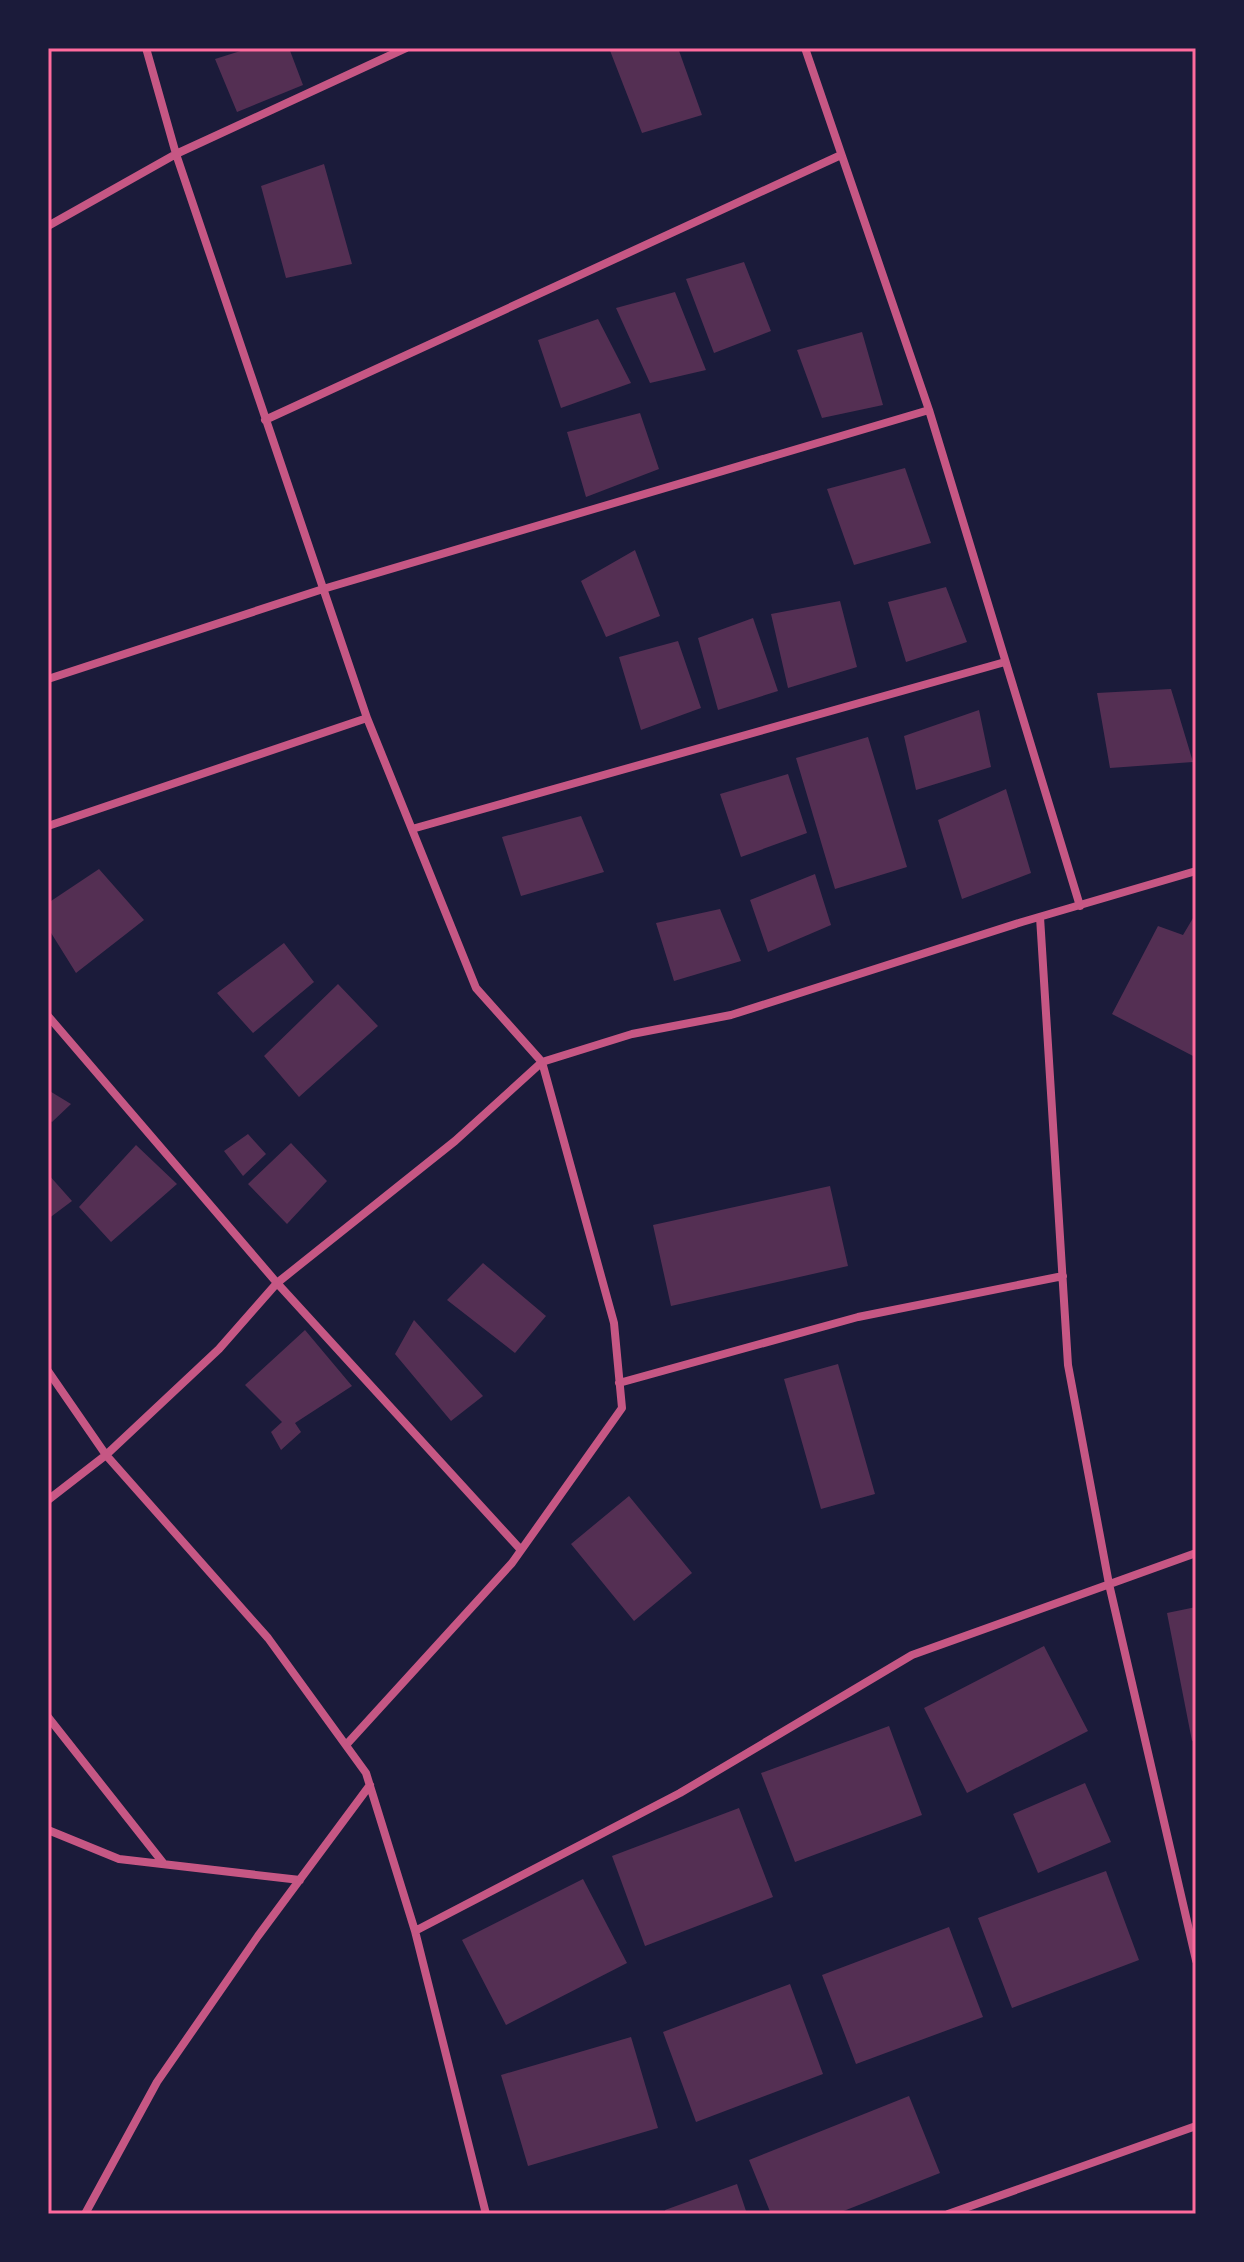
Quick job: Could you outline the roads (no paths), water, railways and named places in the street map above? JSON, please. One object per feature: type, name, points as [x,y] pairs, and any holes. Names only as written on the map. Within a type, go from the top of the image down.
[{"type":"street","points":[[146,48],[176,154],[367,718],[476,988],[542,1062],[614,1323],[622,1408],[521,1550],[346,1745]]},
{"type":"street","points":[[48,226],[176,154],[406,48]]},
{"type":"street","points":[[805,48],[929,410],[1080,906]]},
{"type":"street","points":[[265,420],[841,155]]},
{"type":"street","points":[[48,679],[323,589],[929,410]]},
{"type":"street","points":[[412,829],[1005,662]]},
{"type":"street","points":[[48,826],[367,718]]},
{"type":"street","points":[[48,1500],[106,1455],[219,1349],[277,1283],[455,1141],[542,1062],[632,1034],[731,1015],[1196,871]]},
{"type":"street","points":[[1040,917],[1068,1365],[1109,1584],[1196,1960]]},
{"type":"street","points":[[48,1016],[277,1283],[521,1550]]},
{"type":"street","points":[[619,1383],[858,1317],[1063,1276]]},
{"type":"street","points":[[48,1371],[106,1455],[268,1638],[366,1773],[415,1931],[486,2214]]},
{"type":"street","points":[[415,1931],[680,1793],[912,1655],[1196,1553]]},
{"type":"street","points":[[48,1717],[164,1864]]},
{"type":"street","points":[[85,2214],[157,2082],[370,1785]]},
{"type":"street","points":[[48,1830],[119,1859],[300,1880]]},
{"type":"street","points":[[948,2214],[1196,2126]]}]
